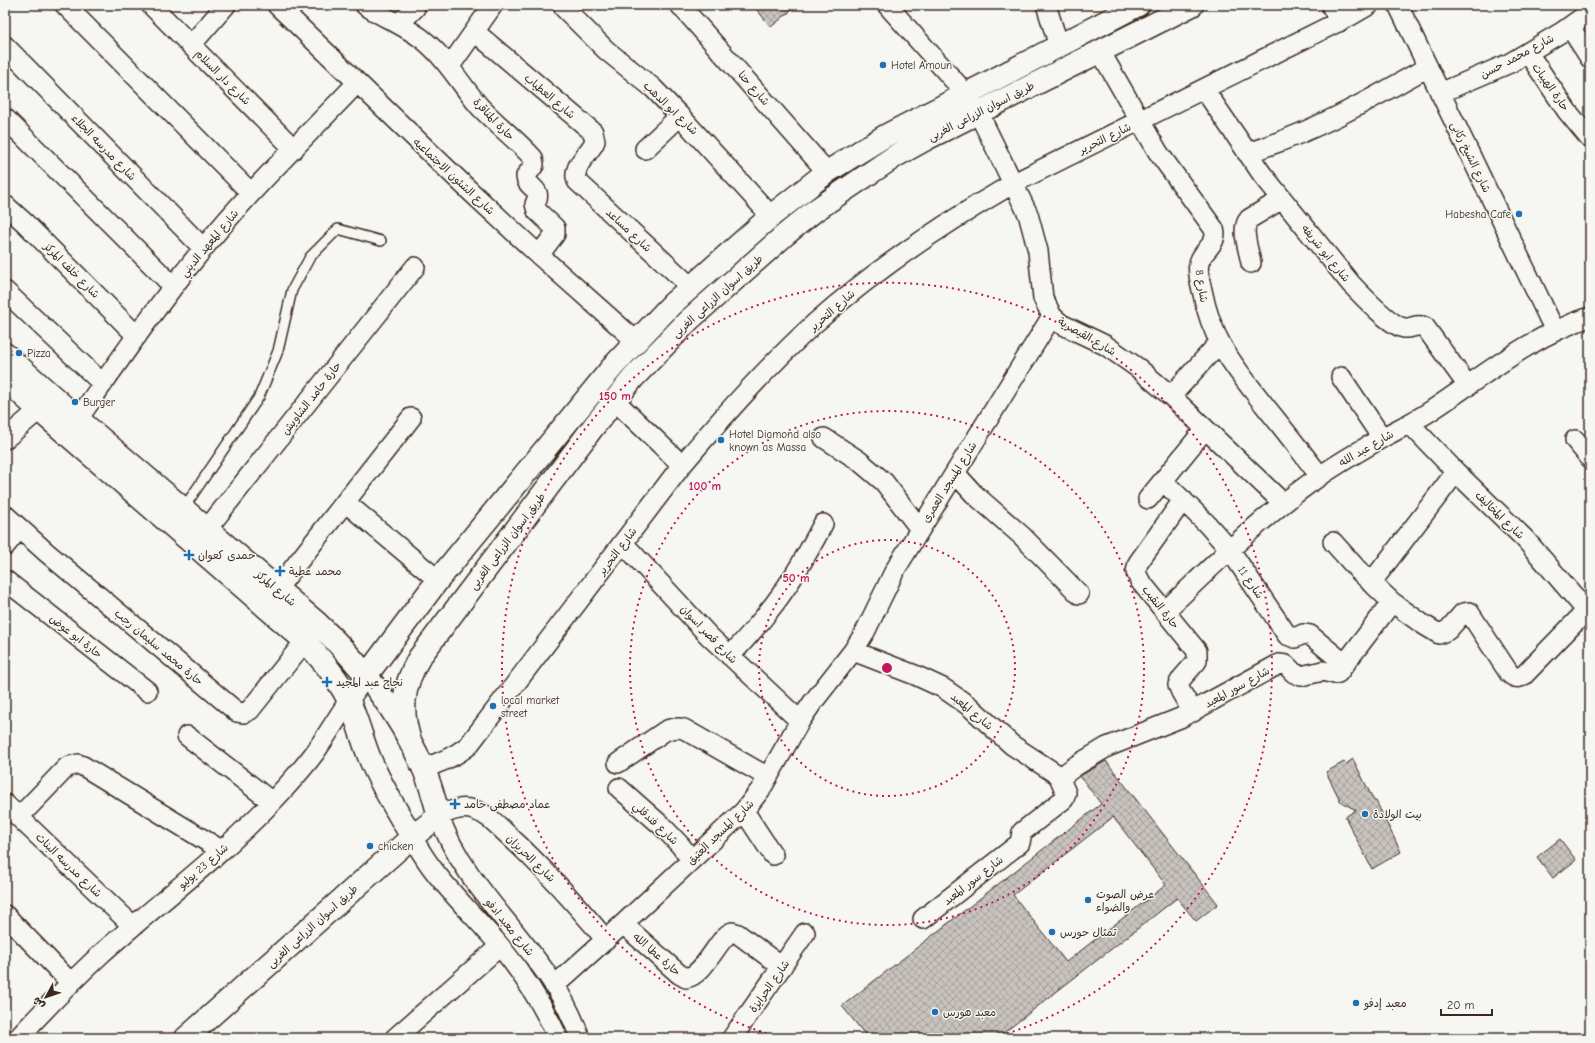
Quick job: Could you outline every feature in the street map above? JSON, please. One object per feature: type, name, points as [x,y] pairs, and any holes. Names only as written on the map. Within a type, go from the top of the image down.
[{"type":"main road","name":"طريق اسوان الزراعى الغربى","points":[[366,676],[438,580],[605,376],[636,341],[691,287],[771,216],[798,193],[827,172],[884,136],[1138,5]]},
{"type":"main road","name":"طريق اسوان الزراعى الغربى","points":[[411,744],[404,715],[404,700],[412,671],[419,658],[614,400],[654,355],[693,315],[813,212],[897,155],[978,112],[1192,5]]},
{"type":"main road","points":[[798,193],[813,212]]},
{"type":"main road","name":"شارع المركز","points":[[5,354],[78,419],[173,509],[305,641],[327,666],[338,680],[348,700],[370,760],[412,837]]},
{"type":"main road","name":"شارع المركز","points":[[5,379],[39,410],[173,509],[207,529],[333,638],[366,676],[389,707],[424,768],[439,816]]},
{"type":"main road","name":"طريق اسوان الزراعى الغربى","points":[[186,1038],[412,837],[439,816]]},
{"type":"street","points":[[65,5],[251,193]]},
{"type":"street","name":"شارع دار السلام","points":[[151,5],[294,149]]},
{"type":"street","points":[[191,45],[226,5]]},
{"type":"street","name":"شارع الشئون الاجتماعيه","points":[[277,5],[442,165],[539,255],[636,341]]},
{"type":"street","name":"حارة المناقرة","points":[[366,5],[387,19],[399,24],[421,38],[441,56],[479,106],[533,158],[534,165],[526,176],[527,181],[539,196],[536,204],[537,211],[555,228],[556,231],[556,234],[539,255]]},
{"type":"street","points":[[450,66],[493,5]]},
{"type":"street","name":"شارع حنا","points":[[680,5],[827,172]]},
{"type":"street","name":"شارع القيصرية","points":[[887,5],[965,93],[978,112],[1028,214],[1038,251],[1043,298],[1052,316],[1061,324],[1105,345],[1120,355],[1171,396],[1283,503]]},
{"type":"street","points":[[1046,5],[1059,46]]},
{"type":"street","points":[[1331,5],[1339,22]]},
{"type":"street","name":"شارع التحرير","points":[[424,768],[440,764],[468,746],[682,465],[746,391],[816,323],[853,292],[920,242],[1014,183],[1339,22],[1369,5]]},
{"type":"street","name":"شارع الشيخ ركابى","points":[[1398,5],[1555,331]]},
{"type":"street","points":[[399,24],[415,8]]},
{"type":"street","name":"شارع ابو الدهب","points":[[564,8],[606,50],[652,88],[680,116],[771,216]]},
{"type":"street","name":"شارع محمد حسن","points":[[1440,93],[1490,72],[1528,53],[1570,27],[1590,12]]},
{"type":"street","points":[[1570,27],[1590,58]]},
{"type":"street","name":"شارع العطياب","points":[[475,32],[593,132],[595,137],[593,145],[577,169]]},
{"type":"street","name":"شارع مدرسه الجلاء","points":[[5,46],[203,248]]},
{"type":"street","name":"شارع 8","points":[[1100,51],[1158,152],[1214,229],[1216,238],[1201,258],[1198,269],[1207,310],[1219,343],[1236,369],[1320,476]]},
{"type":"street","name":"حارة الهيبات","points":[[1528,53],[1567,111],[1590,139]]},
{"type":"street","points":[[1247,153],[1277,144],[1331,121],[1428,67]]},
{"type":"street","name":"شارع المعهد الديني","points":[[78,419],[173,286],[203,248],[251,193],[357,83]]},
{"type":"street","name":"شارع ابو شريفه","points":[[1204,89],[1247,153],[1351,284],[1379,312],[1399,327],[1410,328],[1418,325],[1425,327],[1468,386]]},
{"type":"street","points":[[645,149],[680,116]]},
{"type":"street","points":[[5,118],[173,286]]},
{"type":"street","name":"شارع مساعد","points":[[577,169],[575,177],[580,184],[691,287]]},
{"type":"street","points":[[1251,263],[1244,229],[1246,223],[1249,219],[1282,199]]},
{"type":"street","name":"شارع خلف المركز","points":[[5,205],[25,223],[137,336]]},
{"type":"street","name":"حارة حامد الشاويش","points":[[207,529],[415,267]]},
{"type":"street","points":[[5,291],[103,384]]},
{"type":"street","name":"شارع المسجد العمرى","points":[[853,651],[865,632],[895,570],[1052,316]]},
{"type":"street","name":"شارع عبد الله","points":[[1165,611],[1283,503],[1320,476],[1382,438],[1410,424],[1527,346],[1555,331],[1590,317]]},
{"type":"street","points":[[1171,396],[1219,343]]},
{"type":"street","points":[[1341,377],[1382,438]]},
{"type":"street","points":[[614,400],[682,465]]},
{"type":"street","points":[[5,439],[39,410]]},
{"type":"street","points":[[277,589],[411,418]]},
{"type":"street","name":"شارع المخاليف","points":[[1410,424],[1456,472],[1526,539],[1588,608]]},
{"type":"street","points":[[1148,499],[1205,428]]},
{"type":"street","points":[[824,438],[858,460],[884,482],[920,529]]},
{"type":"street","points":[[1575,440],[1590,458]]},
{"type":"street","points":[[1371,583],[1456,472]]},
{"type":"street","points":[[954,473],[974,494],[1022,536],[1079,594]]},
{"type":"street","name":"شارع 11","points":[[1163,481],[1206,523],[1230,550],[1287,635],[1295,638],[1303,634],[1310,635],[1345,664]]},
{"type":"street","name":"حارة النقيب","points":[[1183,500],[1138,563],[1136,572],[1140,581],[1198,655],[1197,661],[1182,678],[1178,685],[1193,712]]},
{"type":"street","points":[[345,502],[438,580]]},
{"type":"street","name":"حارة محمد سليمان رجب","points":[[5,515],[19,529],[237,712],[244,713],[250,710],[305,641]]},
{"type":"street","points":[[730,656],[764,617],[786,588],[802,563],[823,524]]},
{"type":"street","points":[[5,546],[19,529]]},
{"type":"street","points":[[1333,542],[1371,583],[1392,602],[1439,634],[1448,630],[1463,612],[1469,612],[1509,673],[1516,678],[1524,675],[1588,608]]},
{"type":"street","name":"شارع قصر اسوان","points":[[623,543],[689,615],[730,656],[800,721]]},
{"type":"street","name":"حارة ابو عوض","points":[[5,580],[147,691]]},
{"type":"street","name":"شارع سور المعبد","points":[[923,919],[1020,843],[1022,832],[1064,799],[1066,793],[1060,782],[1061,777],[1076,765],[1106,747],[1154,730],[1193,712],[1279,664],[1286,665],[1294,673],[1300,676],[1322,671],[1335,674],[1338,673],[1392,602]]},
{"type":"street","name":"شارع المسجد العتيق","points":[[554,986],[606,940],[744,811],[761,789],[800,721],[826,683],[853,651]]},
{"type":"street","name":"شارع المعبد","points":[[853,651],[944,688],[969,706],[1012,745],[1061,777]]},
{"type":"street","name":"شارع 23 يوليو","points":[[18,1038],[71,983],[133,926],[221,850],[272,802],[294,778],[315,751],[348,700],[366,676]]},
{"type":"street","points":[[618,763],[666,731],[674,728],[684,728],[768,777]]},
{"type":"street","points":[[187,736],[272,802]]},
{"type":"street","points":[[19,817],[67,767],[78,764],[221,850]]},
{"type":"street","name":"شارع فندقلي","points":[[618,788],[662,826],[681,846],[691,860]]},
{"type":"street","name":"شارع مدرسه البنات","points":[[5,804],[133,926]]},
{"type":"street","name":"شارع الحريزان","points":[[439,816],[464,808],[483,814],[528,853],[606,940]]},
{"type":"street","points":[[744,811],[773,855]]},
{"type":"street","name":"شارع معبد ادفو","points":[[439,816],[446,835],[466,870],[516,933],[554,986],[567,1008],[580,1038]]},
{"type":"street","name":"شارع معبد ادفو","points":[[412,837],[434,871],[459,902],[500,946],[534,991],[558,1038]]},
{"type":"street","points":[[5,915],[71,983]]},
{"type":"street","name":"حارة عطا الله","points":[[623,924],[679,974],[686,978],[694,975],[726,936],[732,932],[738,934],[782,967]]},
{"type":"street","name":"شارع الحرايزة","points":[[732,1038],[805,933]]},
{"type":"street","points":[[395,1038],[500,946]]},
{"type":"lane","points":[[173,509],[259,397],[278,351],[292,290],[310,257],[338,229],[381,241]]},
{"type":"building","points":[[753,5],[798,5],[771,27]]},
{"type":"building","name":"بيت الولادة","points":[[1353,759],[1401,852],[1372,869],[1345,817],[1356,810],[1341,802],[1326,772],[1344,762],[1346,764]]},
{"type":"building","points":[[1106,761],[1218,904],[1196,921],[1177,898],[997,1038],[868,1038],[842,1006],[1101,804],[1080,776]],"holes":[[[1113,817],[1166,885],[1066,962],[1013,895]]]},
{"type":"building","points":[[1560,839],[1576,860],[1553,878],[1537,857]]},
{"type":"place","name":"Hotel Amoun","points":[[883,65]]},
{"type":"place","name":"Habesha Cafe","points":[[1519,214]]},
{"type":"place","name":"Pizza","points":[[19,353]]},
{"type":"place","name":"Burger","points":[[75,402]]},
{"type":"place","name":"Hotel Diamond also known as Massa","points":[[721,440]]},
{"type":"place","name":"حمدى كعوان","points":[[189,555]]},
{"type":"place","name":"محمد عطية","points":[[280,571]]},
{"type":"place","name":"نجاح عبد المجيد","points":[[327,682]]},
{"type":"place","name":"local market street","points":[[493,706]]},
{"type":"place","name":"عماد مصطفى حامد","points":[[455,804]]},
{"type":"place","name":"بيت الولادة","points":[[1365,814]]},
{"type":"place","name":"chicken","points":[[370,846]]},
{"type":"place","name":"عرض الصوت والضواء","points":[[1088,900]]},
{"type":"place","name":"تمثال حورس","points":[[1052,932]]},
{"type":"place","name":"معبد إدفو","points":[[1356,1003]]},
{"type":"place","name":"معبد هورس","points":[[935,1012]]}]
